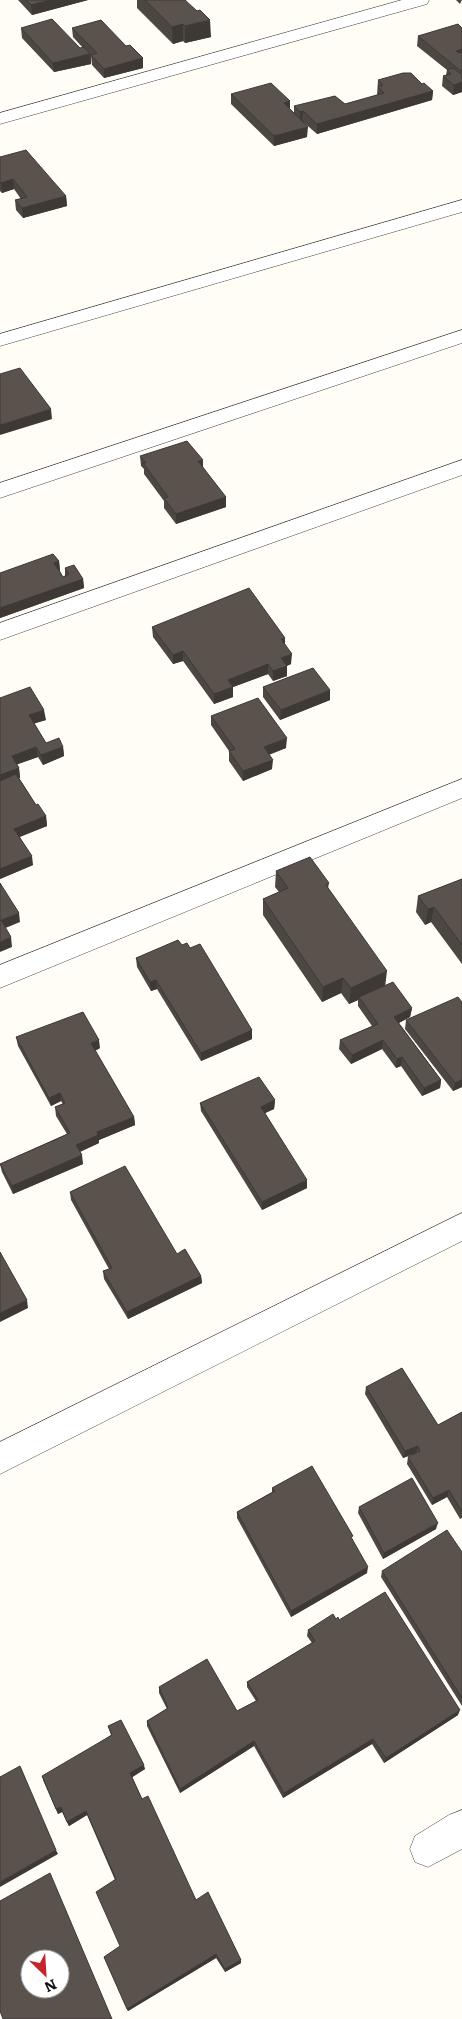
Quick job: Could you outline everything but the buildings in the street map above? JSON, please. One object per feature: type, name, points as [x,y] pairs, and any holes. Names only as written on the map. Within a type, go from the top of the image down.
[{"type":"street","points":[[0,119],[421,0]]},
{"type":"street","points":[[0,340],[462,206]]},
{"type":"street","points":[[0,490],[462,336]]},
{"type":"street","points":[[0,632],[462,466]]},
{"type":"street","points":[[0,977],[462,788]]},
{"type":"street","points":[[0,1459],[462,1226]]},
{"type":"street","points":[[428,1849],[462,1828]]}]
